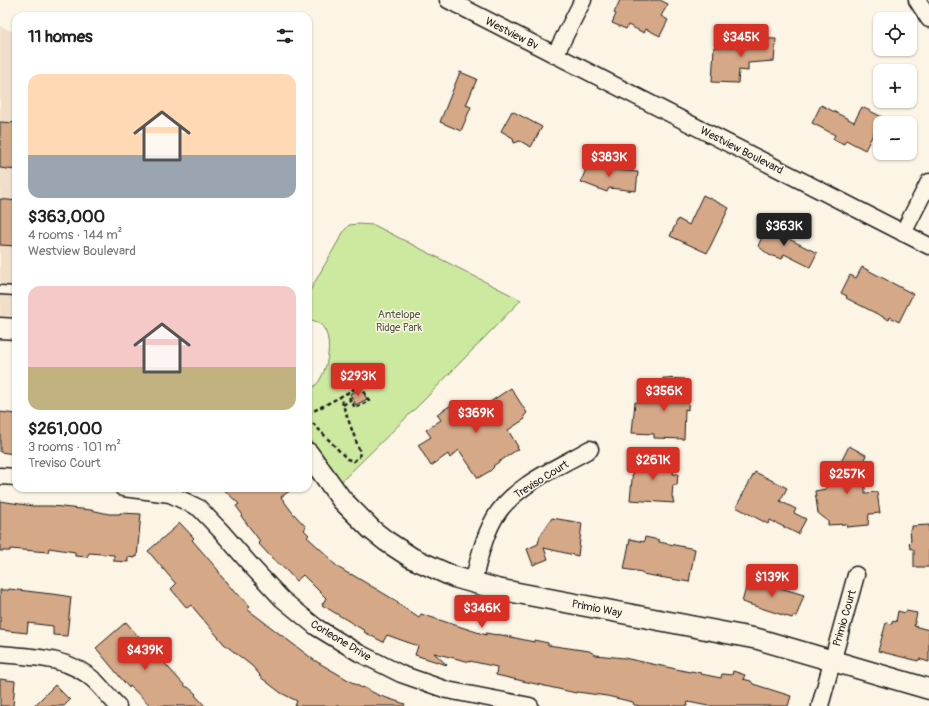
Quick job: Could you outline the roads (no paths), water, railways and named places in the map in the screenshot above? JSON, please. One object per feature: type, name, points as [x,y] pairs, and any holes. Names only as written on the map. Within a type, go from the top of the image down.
[{"type":"street","name":"Westview Bv","points":[[448,0],[555,55]]},
{"type":"street","points":[[555,55],[583,0]]},
{"type":"street","points":[[917,0],[929,19]]},
{"type":"street","name":"Westview Boulevard","points":[[555,55],[929,246]]},
{"type":"street","points":[[904,233],[929,182]]},
{"type":"street","points":[[0,328],[12,329]]},
{"type":"street","name":"Treviso Court","points":[[473,583],[479,558],[489,530],[494,519],[504,505],[511,497],[524,487],[590,449]]},
{"type":"street","name":"Primio Way","points":[[312,459],[342,500],[372,530],[412,558],[443,573],[473,583],[758,639],[929,689]]},
{"type":"street","points":[[0,476],[12,477]]},
{"type":"street","name":"Corleone Drive","points":[[154,492],[170,494],[199,508],[282,599],[316,627],[359,653],[401,674],[447,690],[530,706]]},
{"type":"street","name":"Primio Court","points":[[820,706],[856,576]]},
{"type":"street","points":[[0,654],[50,658],[66,663],[81,670],[118,706]]},
{"type":"lane","points":[[0,290],[12,291]]},
{"type":"park label","name":"Antelope Ridge Park","points":[[399,320]]}]
